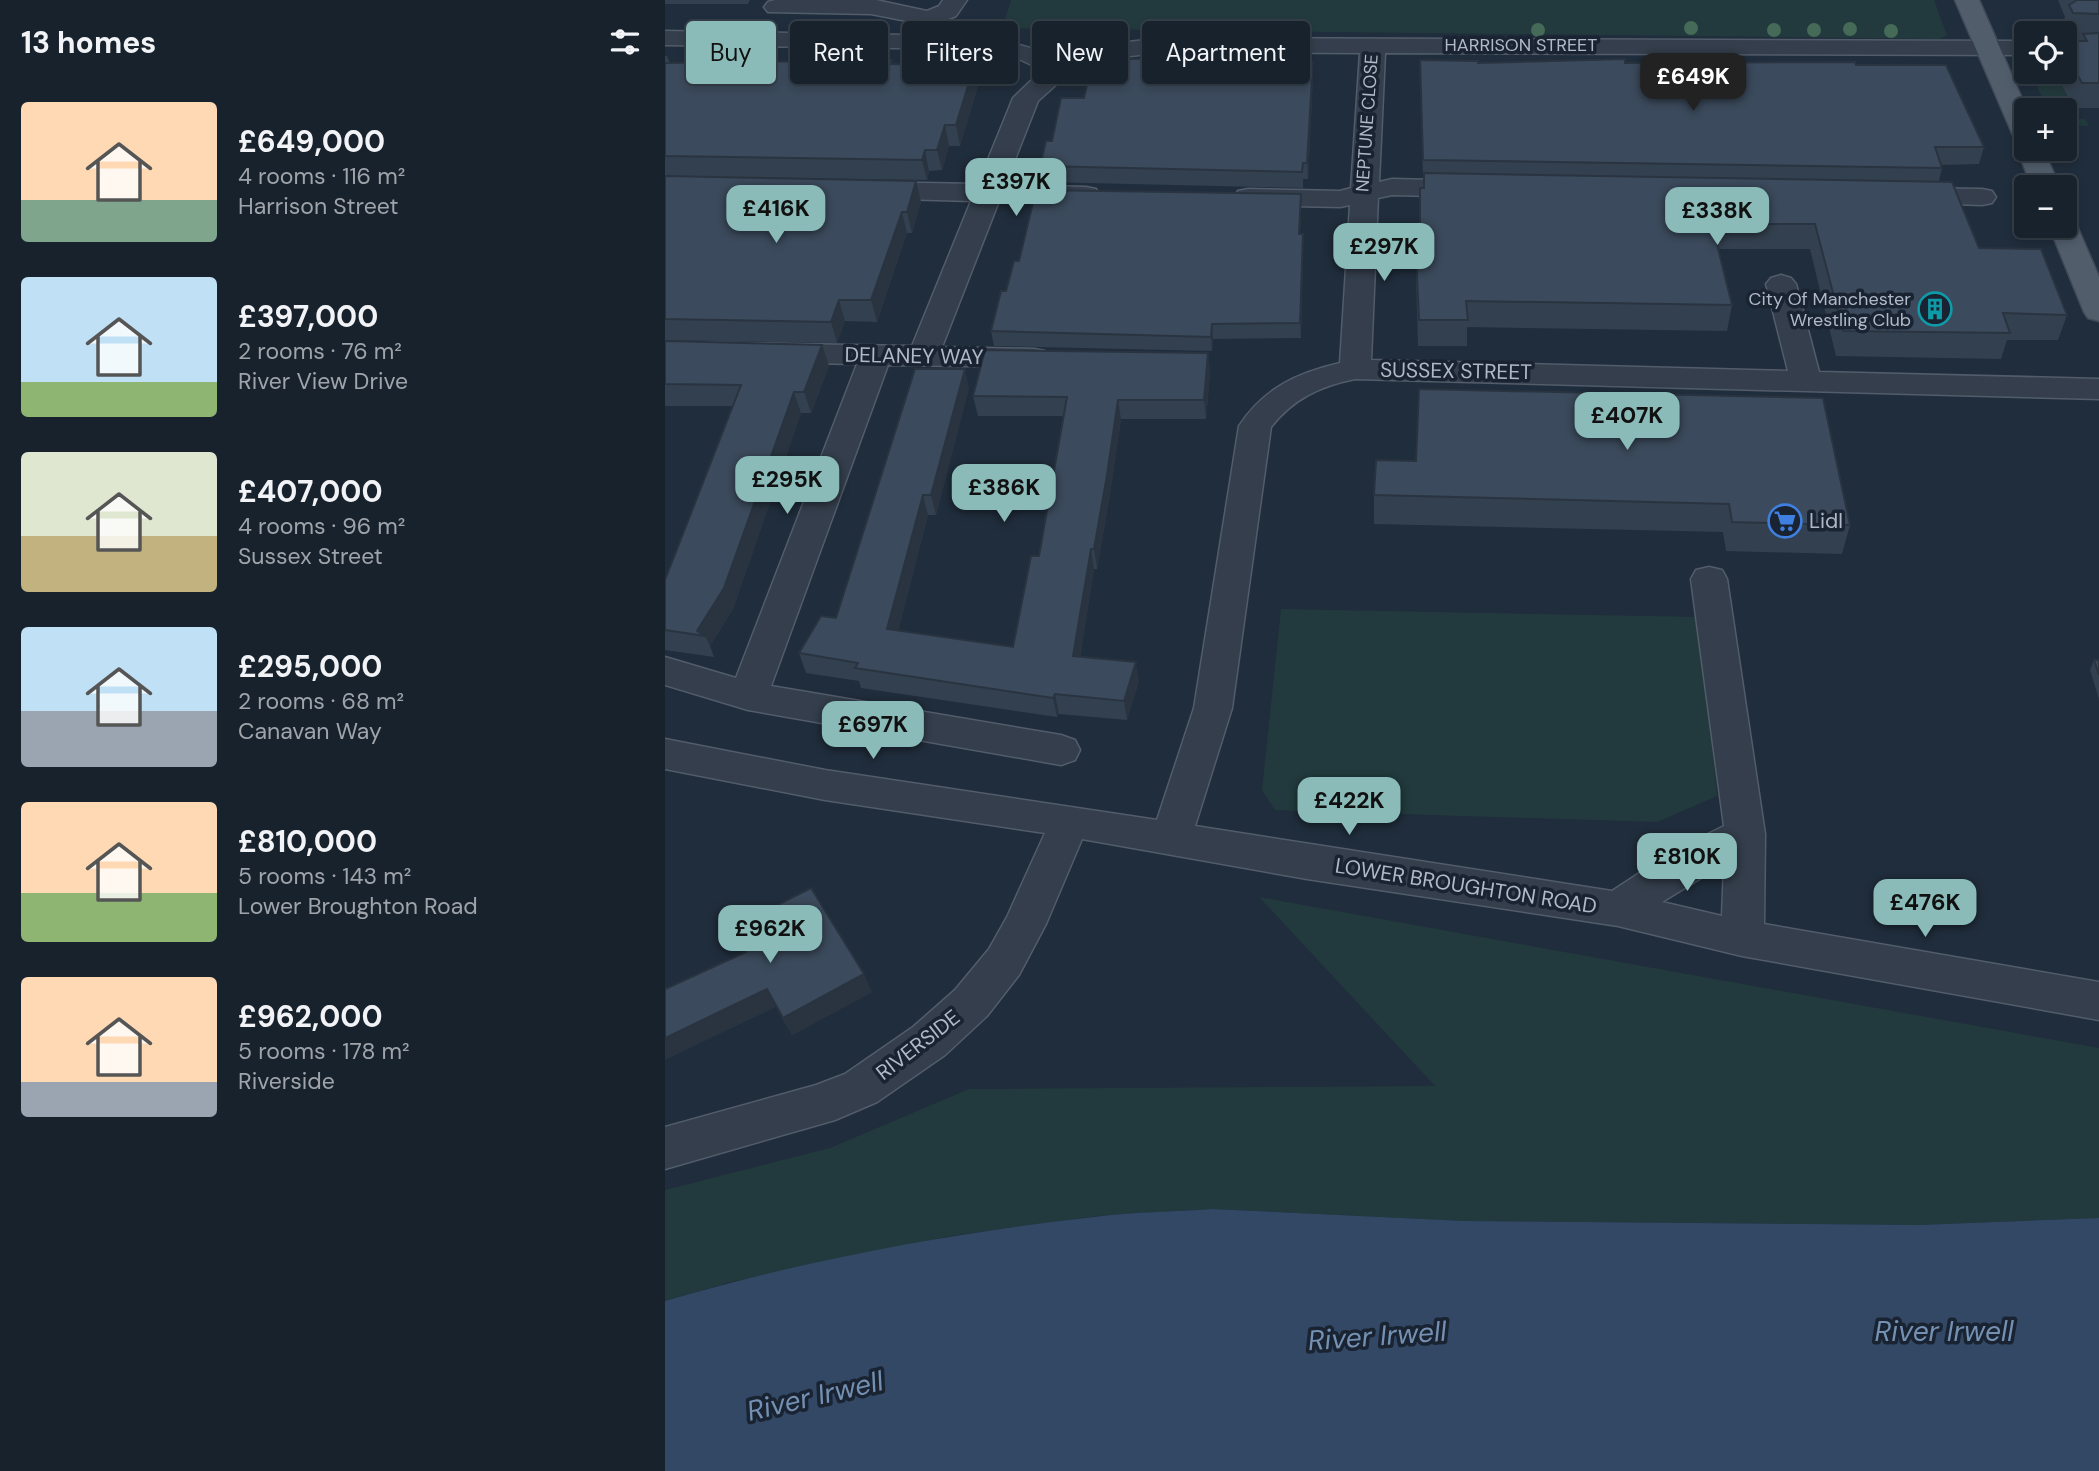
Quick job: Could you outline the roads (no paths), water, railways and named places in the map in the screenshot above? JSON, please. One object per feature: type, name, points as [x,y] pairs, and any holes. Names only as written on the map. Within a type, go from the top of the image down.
[{"type":"main road","points":[[1967,0],[2014,111]]},
{"type":"main road","points":[[2068,238],[2099,312]]},
{"type":"street","points":[[776,7],[884,8],[926,18],[951,10],[955,0]]},
{"type":"street","points":[[665,38],[902,42]]},
{"type":"street","name":"HARRISON STREET","points":[[1128,49],[1165,45],[1373,44],[2014,48]]},
{"type":"street","name":"NEPTUNE CLOSE","points":[[1355,369],[1373,44]]},
{"type":"street","name":"HARRISON STREET","points":[[923,356],[990,193],[1025,97],[1041,84]]},
{"type":"street","points":[[1219,197],[1341,199],[1392,187],[1502,189]]},
{"type":"street","points":[[841,190],[1111,195]]},
{"type":"street","points":[[1873,195],[1982,197]]},
{"type":"street","points":[[1781,284],[1806,381]]},
{"type":"street","name":"DELANEY WAY","points":[[665,351],[1058,359]]},
{"type":"street","points":[[748,696],[876,355]]},
{"type":"street","name":"SUSSEX STREET","points":[[1171,838],[1213,708],[1255,426],[1282,394],[1319,377],[1355,369],[2099,390]]},
{"type":"street","points":[[1709,579],[1745,834],[1742,938]]},
{"type":"street","points":[[665,671],[748,696],[1061,750]]},
{"type":"street","name":"LOWER BROUGHTON ROAD","points":[[665,754],[825,785],[1070,821],[1326,865],[1618,909],[1742,938],[2099,1000]]},
{"type":"street","name":"RIVERSIDE","points":[[665,1148],[819,1105],[861,1088],[929,1041],[971,1003],[1004,962],[1025,924],[1070,821]]},
{"type":"street","points":[[1618,909],[1685,865],[1745,834]]},
{"type":"water","name":"River Irwell","points":[[1212,1209],[1465,1221],[1920,1225],[2099,1218],[2099,1471],[665,1471],[665,1301],[771,1273],[932,1240],[1109,1215]]},
{"type":"place","name":"City Of Manchester Wrestling Club","points":[[1935,309]]},
{"type":"place","name":"Lidl","points":[[1785,521]]}]
